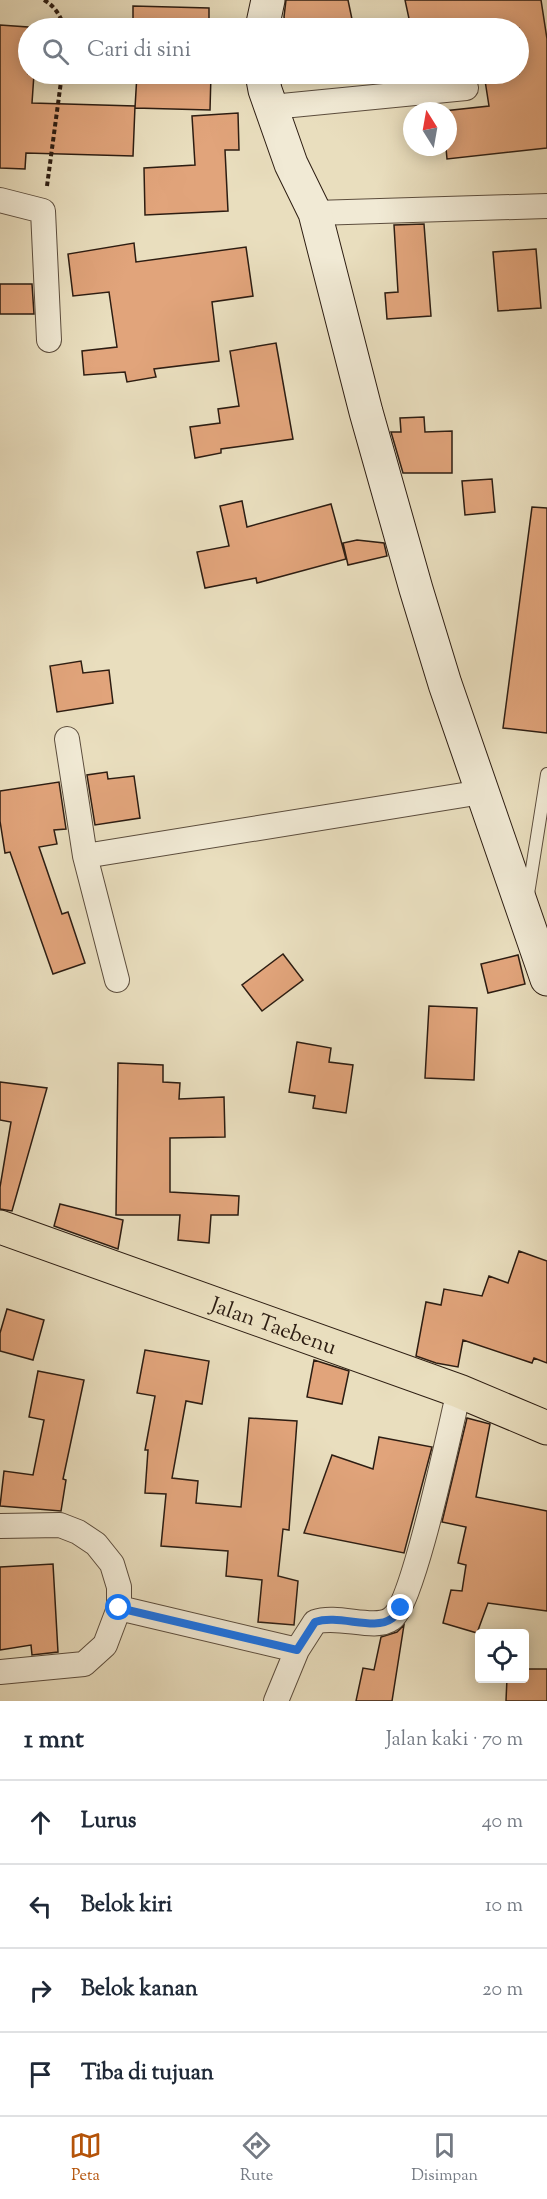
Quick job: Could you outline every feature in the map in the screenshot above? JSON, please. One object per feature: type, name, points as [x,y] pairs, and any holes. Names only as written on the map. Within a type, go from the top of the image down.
[{"type":"main road","name":"Jalan Taebenu","points":[[0,1227],[459,1391],[547,1428]]},
{"type":"street","points":[[264,18],[268,0]]},
{"type":"street","points":[[264,84],[291,164],[315,213],[366,412],[416,589],[445,684],[483,792],[533,921],[547,979]]},
{"type":"street","points":[[272,106],[466,88]]},
{"type":"street","points":[[0,200],[43,212],[49,340]]},
{"type":"street","points":[[315,213],[547,206]]},
{"type":"street","points":[[68,739],[85,856],[117,980]]},
{"type":"street","points":[[85,856],[483,792]]},
{"type":"street","points":[[276,1701],[297,1650],[315,1622],[338,1618],[378,1624],[391,1619],[401,1608],[414,1572],[459,1391]]},
{"type":"street","points":[[0,1526],[60,1525],[78,1532],[96,1544],[112,1564],[119,1587],[119,1608],[105,1645],[84,1664],[0,1672]]},
{"type":"street","points":[[119,1608],[297,1650]]},
{"type":"lane","points":[[533,921],[547,774]]},
{"type":"path","points":[[44,0],[61,18]]},
{"type":"path","points":[[43,212],[61,84]]},
{"type":"building","points":[[286,0],[348,0],[352,18],[284,18]]},
{"type":"building","points":[[405,0],[541,0],[547,39],[547,148],[447,159],[447,156],[457,156],[457,109],[489,106],[486,84],[529,84],[529,18],[409,18]]},
{"type":"building","points":[[133,6],[209,8],[209,18],[133,18]]},
{"type":"building","points":[[0,25],[18,26],[18,84],[33,84],[32,103],[135,106],[133,156],[26,153],[25,169],[0,168]]},
{"type":"building","points":[[136,84],[211,84],[210,110],[135,108]]},
{"type":"building","points":[[238,113],[239,150],[225,150],[228,211],[145,215],[144,168],[195,165],[192,116]]},
{"type":"building","points":[[424,224],[431,316],[387,319],[385,293],[398,292],[394,225]]},
{"type":"building","points":[[134,243],[136,262],[246,247],[253,296],[212,302],[219,361],[154,369],[156,377],[127,382],[125,372],[84,375],[82,351],[117,347],[109,292],[73,296],[68,254]]},
{"type":"building","points":[[536,249],[541,308],[498,311],[493,252]]},
{"type":"building","points":[[0,284],[32,284],[34,314],[0,314]]},
{"type":"building","points":[[276,343],[293,439],[221,449],[221,453],[195,458],[190,427],[220,423],[218,409],[239,406],[230,351]]},
{"type":"building","points":[[424,417],[425,432],[452,431],[452,473],[403,473],[391,432],[401,432],[400,418]]},
{"type":"building","points":[[492,479],[495,512],[465,515],[462,481]]},
{"type":"building","points":[[242,501],[247,527],[331,504],[346,559],[257,583],[256,578],[205,588],[197,552],[229,546],[220,506]]},
{"type":"building","points":[[532,507],[547,508],[547,733],[503,728]]},
{"type":"building","points":[[357,540],[384,543],[387,556],[348,565],[343,543]]},
{"type":"building","points":[[81,661],[83,673],[109,670],[113,703],[57,712],[50,666]]},
{"type":"building","points":[[107,772],[108,779],[134,776],[140,818],[95,825],[87,775]]},
{"type":"building","points":[[59,782],[66,829],[54,830],[57,844],[39,847],[62,914],[68,912],[85,963],[53,974],[10,852],[5,853],[0,821],[0,791]]},
{"type":"building","points":[[283,954],[303,980],[262,1011],[242,985]]},
{"type":"building","points":[[518,955],[525,984],[488,993],[481,964]]},
{"type":"building","points":[[429,1006],[477,1008],[474,1080],[425,1078]]},
{"type":"building","points":[[297,1042],[331,1048],[329,1062],[353,1065],[346,1113],[313,1108],[315,1096],[289,1092]]},
{"type":"building","points":[[118,1063],[163,1065],[163,1082],[180,1083],[179,1099],[224,1097],[225,1137],[170,1138],[170,1192],[239,1196],[238,1215],[211,1215],[209,1243],[178,1240],[180,1215],[116,1215]]},
{"type":"building","points":[[0,1082],[47,1088],[12,1211],[0,1209],[0,1187],[11,1122],[0,1120]]},
{"type":"building","points":[[60,1204],[123,1220],[118,1249],[54,1226]]},
{"type":"building","points":[[519,1251],[547,1261],[547,1363],[534,1358],[532,1363],[463,1340],[458,1367],[416,1356],[426,1302],[441,1305],[444,1289],[482,1296],[489,1276],[508,1283]]},
{"type":"building","points":[[7,1309],[44,1320],[33,1360],[0,1351],[0,1333]]},
{"type":"building","points":[[145,1350],[209,1361],[202,1404],[186,1401],[172,1478],[198,1481],[196,1503],[241,1507],[249,1418],[297,1421],[289,1530],[283,1529],[278,1576],[298,1581],[294,1625],[258,1622],[262,1580],[226,1576],[228,1551],[161,1546],[166,1494],[145,1493],[148,1450],[145,1450],[155,1396],[137,1393]]},
{"type":"building","points":[[314,1360],[349,1371],[342,1404],[307,1397]]},
{"type":"building","points":[[38,1371],[84,1380],[63,1479],[66,1480],[61,1511],[0,1506],[4,1471],[33,1475],[44,1420],[29,1417]]},
{"type":"building","points":[[467,1418],[490,1424],[476,1497],[547,1511],[547,1611],[488,1603],[475,1632],[443,1623],[451,1590],[462,1591],[466,1565],[458,1563],[466,1527],[442,1522]]},
{"type":"building","points":[[379,1437],[432,1447],[404,1553],[304,1533],[332,1455],[373,1469]]},
{"type":"building","points":[[53,1564],[58,1652],[32,1655],[31,1645],[0,1650],[0,1567]]},
{"type":"building","points":[[404,1625],[392,1701],[356,1701],[363,1668],[374,1670],[381,1637],[397,1632]]},
{"type":"building","points":[[529,1669],[547,1669],[547,1701],[506,1701],[507,1683],[529,1683]]},
{"type":"route","points":[[119,1608],[297,1650],[315,1622],[338,1618],[378,1624],[391,1619],[401,1608]]}]
